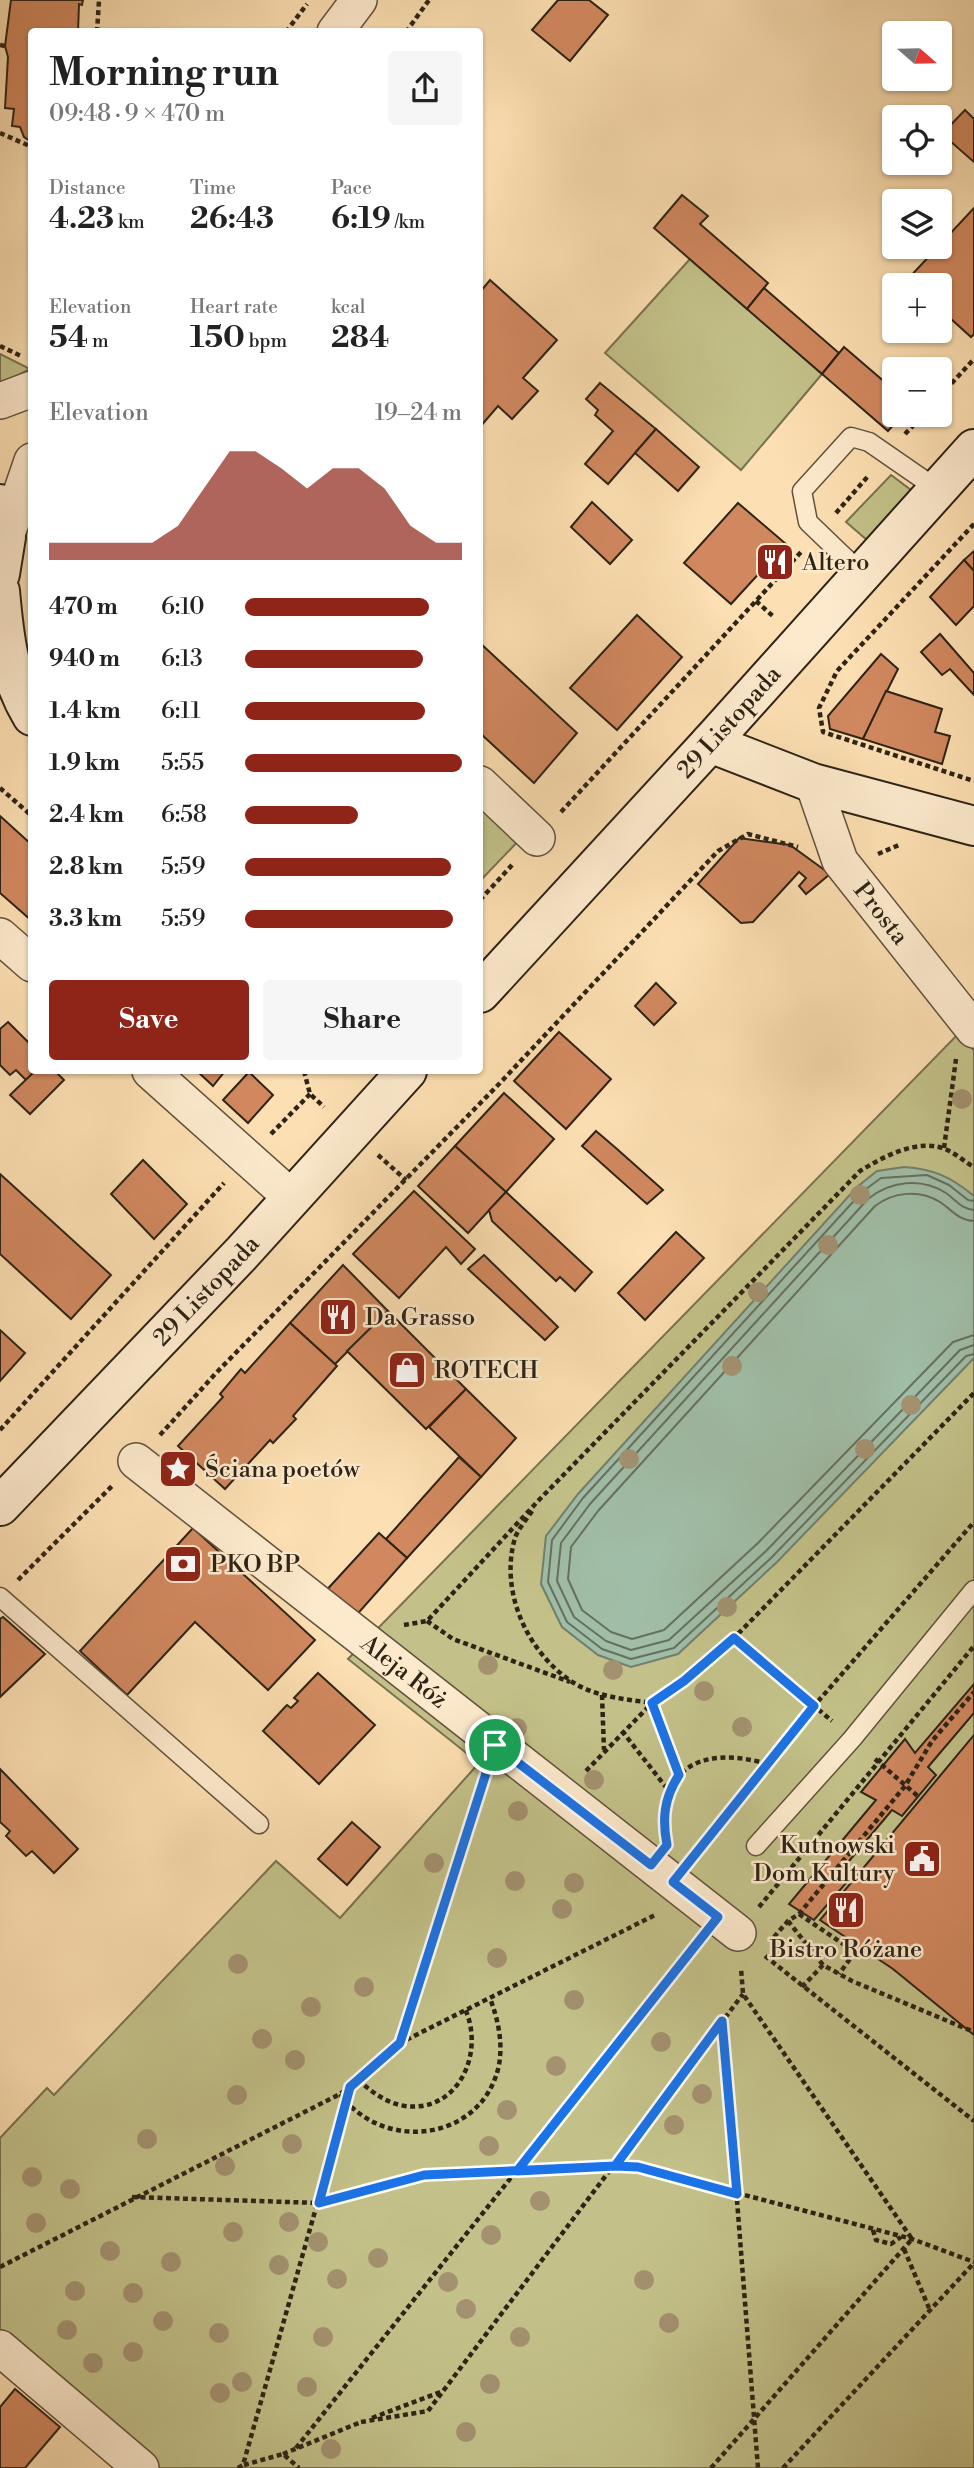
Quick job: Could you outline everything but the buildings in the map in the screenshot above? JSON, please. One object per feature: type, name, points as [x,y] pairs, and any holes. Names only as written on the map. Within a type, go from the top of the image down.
[{"type":"street","points":[[338,28],[359,0]]},
{"type":"street","points":[[0,401],[28,390]]},
{"type":"street","name":"29 Listopada","points":[[483,990],[710,743],[860,572],[974,449]]},
{"type":"street","points":[[0,574],[3,520],[28,469]]},
{"type":"street","points":[[0,591],[6,653],[20,696],[28,709]]},
{"type":"street","points":[[0,716],[28,730]]},
{"type":"street","points":[[710,743],[813,783],[974,826]]},
{"type":"street","name":"Prosta","points":[[813,783],[840,861],[965,1042]]},
{"type":"street","points":[[483,787],[537,838]]},
{"type":"street","points":[[0,936],[28,960]]},
{"type":"street","points":[[153,1074],[292,1198]]},
{"type":"street","name":"29 Listopada","points":[[0,1506],[292,1198],[401,1074]]},
{"type":"street","name":"Aleja Róż","points":[[136,1461],[694,1899]]},
{"type":"street","points":[[0,2348],[141,2468]]},
{"type":"lane","points":[[860,572],[808,522],[802,491],[851,437],[869,442],[937,489]]},
{"type":"lane","points":[[756,1846],[852,1739],[974,1590]]},
{"type":"lane","points":[[5,1593],[259,1824]]},
{"type":"path","points":[[97,28],[99,0]]},
{"type":"path","points":[[289,28],[310,0]]},
{"type":"path","points":[[408,28],[429,0]]},
{"type":"path","points":[[0,133],[28,146]]},
{"type":"path","points":[[0,346],[28,358]]},
{"type":"path","points":[[952,383],[974,359]]},
{"type":"path","points":[[483,897],[818,534],[887,454]]},
{"type":"path","points":[[974,524],[837,671],[819,708],[823,732],[974,781]]},
{"type":"path","points":[[0,788],[28,812]]},
{"type":"path","points":[[5,1593],[499,1084],[718,851],[747,834],[808,850],[826,867],[840,861],[882,853],[901,844]]},
{"type":"path","points":[[944,1149],[965,1042]]},
{"type":"path","points":[[0,1430],[247,1158],[310,1094],[305,1074]]},
{"type":"path","points":[[652,1703],[602,1695],[453,1639],[427,1621],[538,1501],[860,1171],[888,1153],[923,1147],[944,1149],[974,1167]]},
{"type":"path","points":[[592,1764],[652,1703],[684,1681],[734,1638],[974,1393]]},
{"type":"path","points":[[538,1501],[515,1537],[510,1582],[521,1622],[545,1660],[575,1683]]},
{"type":"path","points":[[296,2448],[517,2171],[694,1899],[768,1764],[814,1706],[974,1522]]},
{"type":"path","points":[[734,1638],[814,1706]]},
{"type":"path","points":[[0,2267],[132,2197],[340,2094],[400,2043],[694,1899],[877,1761],[974,1646]]},
{"type":"path","points":[[974,1692],[932,1741],[905,1786],[799,1914],[788,1921],[823,1965],[974,2032]]},
{"type":"path","points":[[602,1695],[604,1751]]},
{"type":"path","points":[[652,1703],[679,1775]]},
{"type":"path","points":[[622,1731],[669,1791]]},
{"type":"path","points":[[400,2043],[495,1745]]},
{"type":"path","points":[[768,1764],[739,1756],[706,1758],[679,1775],[669,1791],[662,1822],[667,1845],[694,1899],[974,2121]]},
{"type":"path","points":[[877,1761],[920,1798]]},
{"type":"path","points":[[799,1914],[855,1952],[839,1974]]},
{"type":"path","points":[[802,1987],[823,1965]]},
{"type":"path","points":[[361,2422],[428,2412],[743,1994],[912,2239]]},
{"type":"path","points":[[340,2094],[346,2103],[373,2125],[403,2133],[435,2130],[463,2118],[485,2096],[498,2068],[501,2037],[490,1997]]},
{"type":"path","points":[[358,2080],[385,2100],[406,2106],[428,2104],[447,2095],[463,2080],[472,2060],[474,2039],[465,2009]]},
{"type":"path","points":[[722,2021],[737,2194],[752,2424],[758,2468]]},
{"type":"path","points":[[241,2466],[319,2203],[350,2087]]},
{"type":"path","points":[[132,2197],[319,2203],[424,2175],[638,2167],[912,2239],[974,2262],[783,2468]]},
{"type":"path","points":[[873,2230],[876,2240],[891,2244],[902,2237]]},
{"type":"path","points":[[710,2468],[752,2424],[912,2239]]},
{"type":"path","points":[[904,2249],[929,2308]]},
{"type":"path","points":[[241,2466],[283,2454],[444,2391]]},
{"type":"path","points":[[283,2454],[299,2468]]},
{"type":"shaded area","points":[[690,259],[822,374],[741,470],[605,353]]},
{"type":"shaded area","points":[[0,354],[28,368],[28,370],[0,385]]},
{"type":"shaded area","points":[[891,475],[911,490],[867,540],[846,522]]},
{"type":"shaded area","points":[[483,794],[525,834],[483,878]]},
{"type":"shaded area","points":[[960,1032],[974,1051],[974,2468],[156,2468],[0,2334],[0,2138],[47,2088],[54,2095],[276,1861],[340,1918],[479,1763],[348,1659]]},
{"type":"water","points":[[904,1167],[942,1175],[974,1196],[974,1358],[777,1562],[678,1654],[631,1667],[598,1655],[562,1627],[541,1584],[546,1536],[578,1494],[857,1187],[877,1171]]},
{"type":"place","name":"Altero","points":[[775,562]]},
{"type":"place","name":"Da Grasso","points":[[338,1317]]},
{"type":"place","name":"ROTECH","points":[[407,1370]]},
{"type":"place","name":"Ściana poetów","points":[[178,1469]]},
{"type":"place","name":"PKO BP","points":[[183,1564]]},
{"type":"place","name":"Kutnowski Dom Kultury","points":[[922,1859]]},
{"type":"place","name":"Bistro Różane","points":[[846,1910]]},
{"type":"route","points":[[495,1745],[400,2043],[350,2087],[319,2203],[424,2175],[517,2171],[615,2166],[638,2167],[737,2194],[722,2021],[615,2166],[517,2171],[718,1917],[673,1882],[814,1706],[734,1638],[684,1681],[652,1703],[679,1775],[669,1791],[662,1822],[667,1845],[651,1865],[566,1796],[495,1745]]}]
